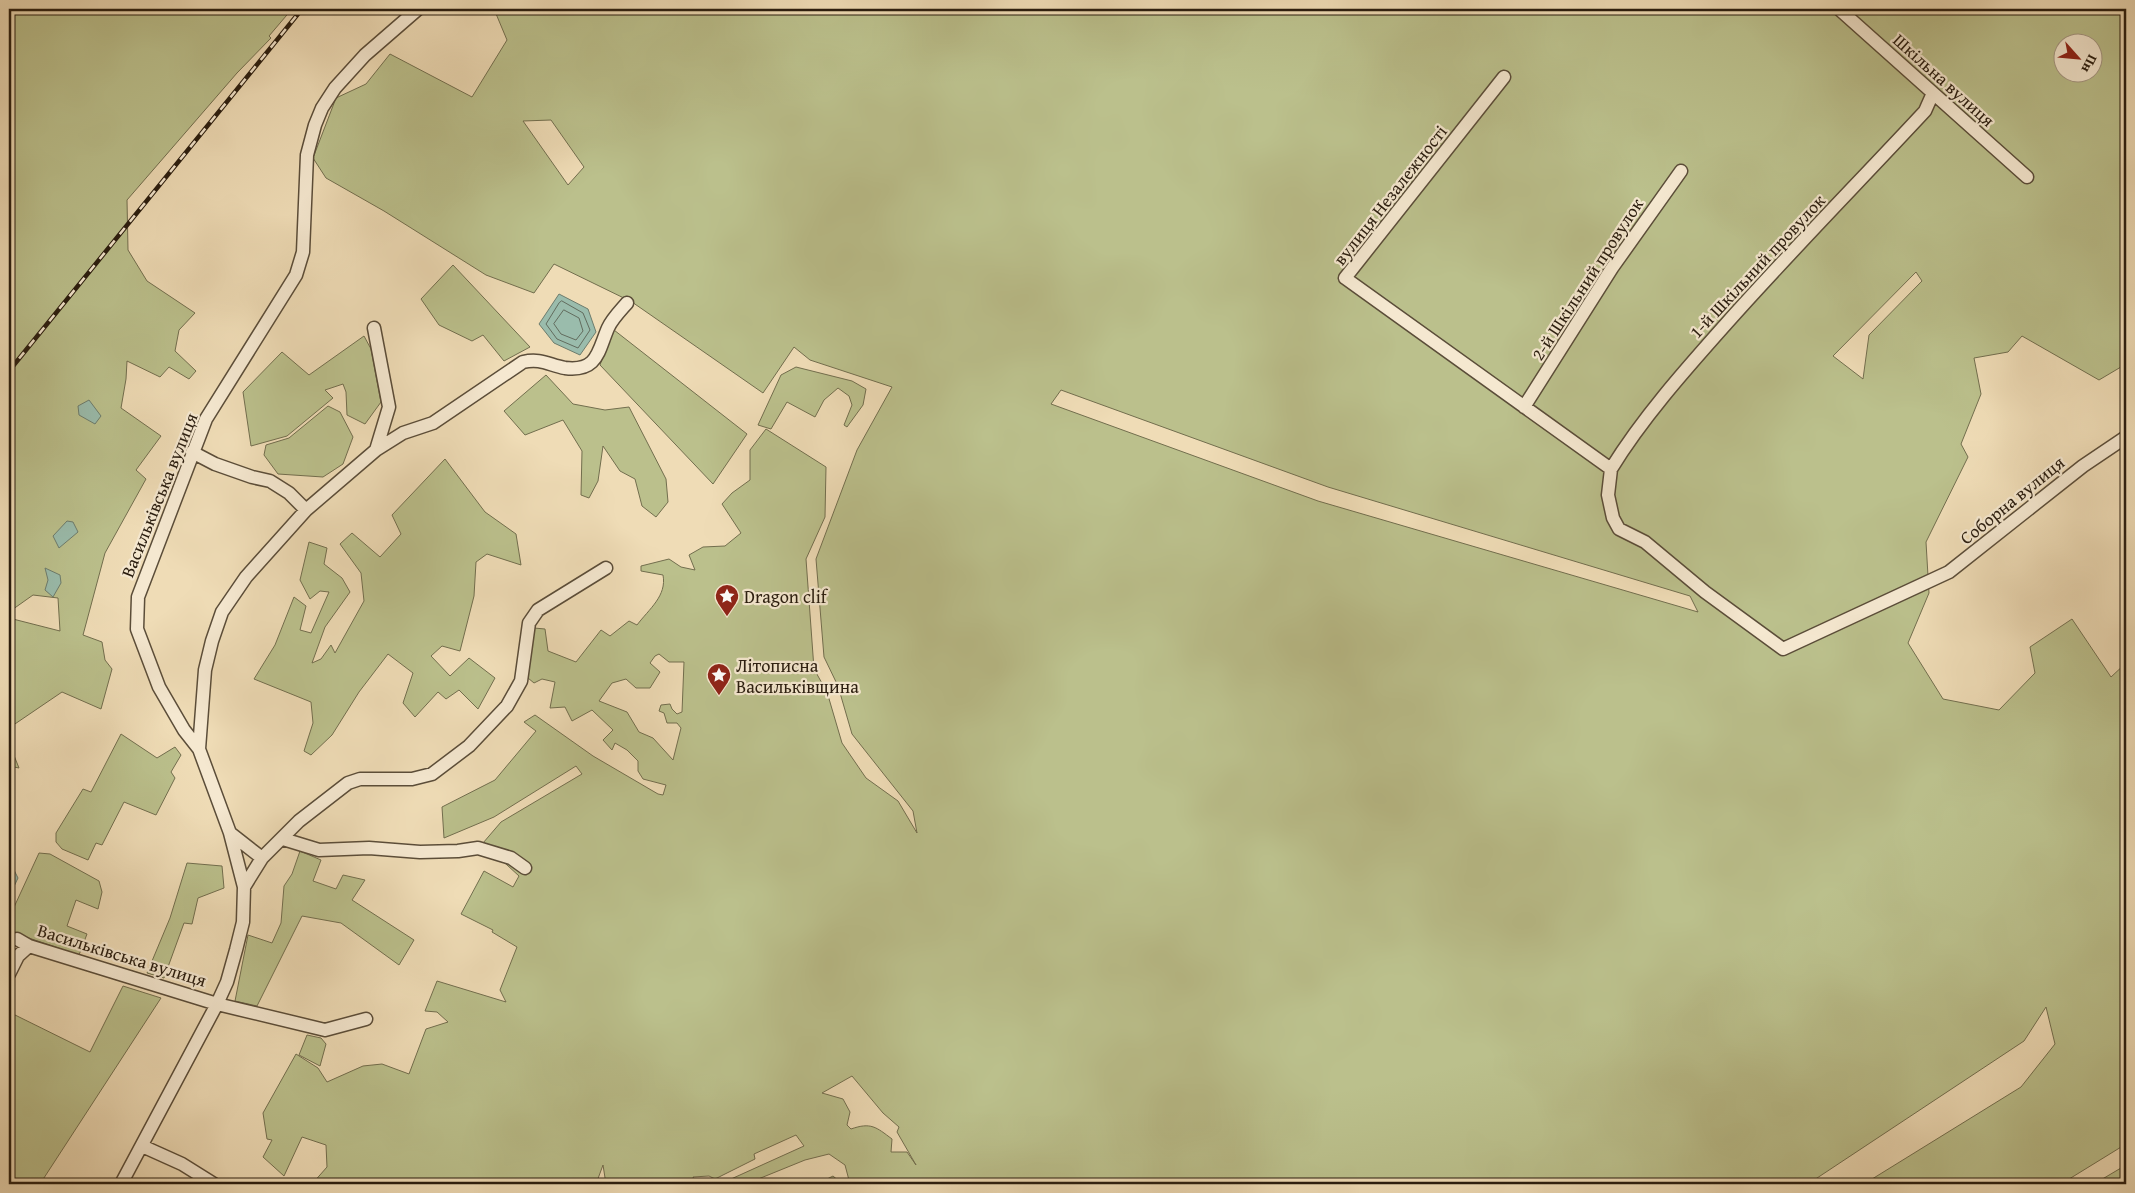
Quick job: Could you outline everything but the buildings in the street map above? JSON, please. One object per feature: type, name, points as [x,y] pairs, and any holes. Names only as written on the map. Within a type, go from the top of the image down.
[{"type":"street","name":"Васильківська вулиця","points":[[121,1184],[217,1004],[227,982],[243,922],[244,887],[230,833],[199,749],[184,730],[159,687],[137,629],[138,597],[206,419],[296,275],[303,252],[307,155],[322,108],[335,88],[365,55],[418,9]]},
{"type":"street","name":"Шкільна вулиця","points":[[1839,9],[2027,177]]},
{"type":"street","name":"вулиця Незалежності","points":[[1504,77],[1345,278],[1524,408]]},
{"type":"street","name":"1-й Шкільний провулок","points":[[1611,468],[1624,447],[1694,360],[1780,264],[1925,111],[1933,93]]},
{"type":"street","name":"2-й Шкільний провулок","points":[[1524,408],[1612,268],[1681,171]]},
{"type":"street","points":[[199,749],[205,670],[222,612],[246,578],[306,510],[376,450],[403,433],[433,423],[523,362],[532,360],[547,362],[565,368],[586,367],[598,357],[608,326],[627,302]]},
{"type":"street","points":[[374,328],[389,407],[376,450]]},
{"type":"street","points":[[1524,408],[1611,468]]},
{"type":"street","name":"Соборна вулиця","points":[[1611,468],[1608,495],[1613,518],[1619,529],[1645,542],[1705,592],[1783,649],[1949,572],[2083,466],[2126,437]]},
{"type":"street","points":[[192,452],[215,464],[270,481],[289,493],[306,510]]},
{"type":"street","points":[[244,887],[262,858],[299,821],[348,783],[360,779],[376,778],[412,779],[432,774],[470,746],[507,706],[521,680],[529,623],[538,610],[606,568]]},
{"type":"street","points":[[230,833],[262,858]]},
{"type":"street","points":[[283,839],[319,850],[370,848],[420,852],[458,851],[478,848],[511,858],[525,868]]},
{"type":"street","name":"Васильківська вулиця","points":[[17,939],[29,946],[217,1004],[325,1030],[366,1019]]},
{"type":"street","points":[[9,974],[18,956],[29,946]]},
{"type":"street","points":[[142,1146],[182,1164],[214,1184]]},
{"type":"green space","points":[[9,9],[292,9],[269,36],[271,38],[237,73],[127,200],[128,250],[147,281],[195,313],[179,330],[175,351],[196,371],[189,379],[169,367],[160,377],[127,361],[121,408],[161,436],[136,470],[146,479],[105,553],[83,635],[102,642],[105,660],[112,669],[101,709],[62,692],[9,728],[9,618],[60,631],[58,598],[33,595],[9,612]]},
{"type":"green space","points":[[494,9],[2126,9],[2126,364],[2099,380],[2022,336],[2008,352],[1974,358],[1981,394],[1961,444],[1968,457],[1926,542],[1929,593],[1908,643],[1943,699],[1999,710],[2035,673],[2030,647],[2072,619],[2111,677],[2126,663],[2126,1144],[2061,1184],[1864,1184],[2021,1087],[2055,1044],[2046,1007],[2024,1041],[1808,1184],[850,1184],[845,1165],[829,1154],[805,1160],[746,1184],[720,1184],[804,1146],[796,1135],[754,1154],[755,1159],[715,1179],[709,1176],[693,1177],[696,1184],[606,1184],[603,1165],[596,1184],[312,1184],[327,1167],[326,1145],[302,1137],[284,1176],[263,1157],[272,1140],[267,1139],[263,1113],[296,1054],[318,1068],[327,1082],[363,1066],[382,1064],[409,1074],[426,1029],[448,1022],[437,1012],[425,1011],[437,981],[506,1002],[500,990],[517,947],[492,932],[493,930],[461,914],[484,871],[513,887],[519,876],[483,843],[501,822],[582,774],[576,766],[494,817],[444,838],[442,807],[495,780],[536,731],[524,722],[535,715],[593,756],[658,794],[663,795],[666,785],[643,779],[638,771],[638,761],[627,750],[615,743],[612,750],[603,740],[613,730],[592,710],[572,721],[565,707],[550,708],[555,682],[542,679],[534,683],[528,678],[527,663],[534,628],[545,629],[548,651],[576,662],[601,630],[610,636],[629,621],[637,625],[660,596],[664,583],[663,575],[641,571],[641,566],[669,559],[681,567],[695,570],[689,555],[703,547],[725,546],[741,533],[722,504],[732,493],[750,480],[750,450],[766,429],[826,467],[825,517],[806,559],[814,669],[827,692],[842,743],[866,778],[898,801],[917,833],[913,811],[852,734],[838,686],[824,657],[816,559],[857,450],[892,387],[810,360],[794,347],[763,393],[632,302],[554,264],[534,293],[486,275],[384,211],[326,178],[313,158],[336,98],[366,84],[390,54],[472,97],[507,40]],"holes":[[[551,120],[584,167],[568,185],[523,121]],[[1916,272],[1922,281],[1869,335],[1863,379],[1833,356]],[[1061,390],[1328,487],[1690,596],[1698,612],[1318,501],[1051,404]],[[659,654],[669,662],[684,662],[682,712],[677,714],[670,704],[661,705],[659,711],[664,713],[667,723],[677,723],[681,728],[673,760],[653,738],[639,732],[627,712],[599,701],[612,683],[626,679],[636,688],[650,688],[660,672],[650,663]],[[852,1076],[883,1113],[899,1127],[897,1132],[916,1165],[907,1152],[891,1152],[892,1139],[877,1129],[869,1126],[851,1129],[847,1125],[850,1112],[843,1099],[822,1093]]]},
{"type":"green space","points":[[453,265],[530,347],[504,361],[483,335],[472,341],[439,325],[421,299]]},
{"type":"green space","points":[[614,330],[747,434],[713,484],[600,365],[609,337]]},
{"type":"green space","points":[[364,336],[371,349],[381,402],[365,424],[347,415],[346,392],[343,384],[325,390],[333,398],[287,436],[251,446],[243,392],[282,352],[309,375]]},
{"type":"green space","points":[[796,367],[852,381],[866,389],[863,405],[847,427],[844,425],[852,405],[849,396],[838,388],[824,400],[815,417],[787,402],[771,429],[758,425],[781,375]]},
{"type":"green space","points":[[546,375],[573,404],[605,410],[629,407],[666,479],[668,502],[656,517],[642,506],[635,479],[620,471],[603,446],[598,481],[589,498],[581,495],[582,451],[563,420],[525,435],[504,411]]},
{"type":"green space","points":[[328,406],[340,412],[353,437],[343,464],[323,477],[278,474],[264,455],[266,445],[289,438]]},
{"type":"green space","points":[[445,459],[485,512],[516,534],[521,565],[487,554],[476,562],[474,596],[460,651],[442,646],[431,656],[450,676],[469,658],[495,678],[478,709],[459,690],[446,699],[438,692],[415,717],[403,703],[413,673],[388,654],[359,692],[332,735],[311,755],[304,751],[313,723],[311,702],[254,679],[275,645],[294,597],[306,606],[300,630],[311,633],[329,592],[320,591],[310,599],[300,580],[309,542],[327,548],[324,564],[342,578],[350,592],[325,627],[312,663],[321,659],[331,645],[335,653],[364,601],[361,573],[340,544],[352,533],[380,557],[401,534],[392,515]]},
{"type":"green space","points":[[121,734],[157,758],[175,747],[181,755],[171,772],[175,778],[156,815],[124,802],[102,845],[96,843],[88,860],[62,849],[56,842],[56,833],[83,789],[91,792]]},
{"type":"green space","points":[[9,743],[19,768],[9,766]]},
{"type":"green space","points":[[300,851],[321,860],[313,881],[336,889],[343,875],[365,880],[352,900],[414,940],[399,965],[341,923],[302,916],[257,1006],[235,1001],[248,935],[272,943],[281,923],[284,886],[292,874]]},
{"type":"green space","points":[[39,853],[50,854],[99,881],[102,892],[98,909],[76,900],[67,926],[87,934],[79,955],[14,933],[9,918]]},
{"type":"green space","points":[[187,863],[222,866],[224,888],[198,898],[192,924],[184,923],[164,978],[147,973],[170,918]]},
{"type":"green space","points":[[123,986],[161,998],[40,1184],[9,1184],[9,1012],[90,1052]]},
{"type":"green space","points":[[307,1035],[321,1038],[326,1044],[320,1066],[299,1055]]},
{"type":"green space","points":[[2126,1165],[2126,1184],[2094,1184]]},
{"type":"green space","points":[[833,1176],[840,1182],[839,1184],[817,1184]]},
{"type":"water","points":[[559,294],[588,309],[596,332],[580,355],[554,343],[539,324]]},
{"type":"water","points":[[89,400],[101,416],[95,424],[79,415],[78,406]]},
{"type":"water","points":[[67,521],[73,522],[78,532],[59,548],[53,536]]},
{"type":"water","points":[[45,568],[60,575],[61,583],[53,597],[45,590],[48,580]]},
{"type":"water","points":[[11,864],[18,878],[9,897],[9,865]]},
{"type":"railway","points":[[9,371],[302,9]]},
{"type":"place","name":"Dragon clif","points":[[727,617]]},
{"type":"place","name":"Літописна Васильківщина","points":[[719,696]]}]
